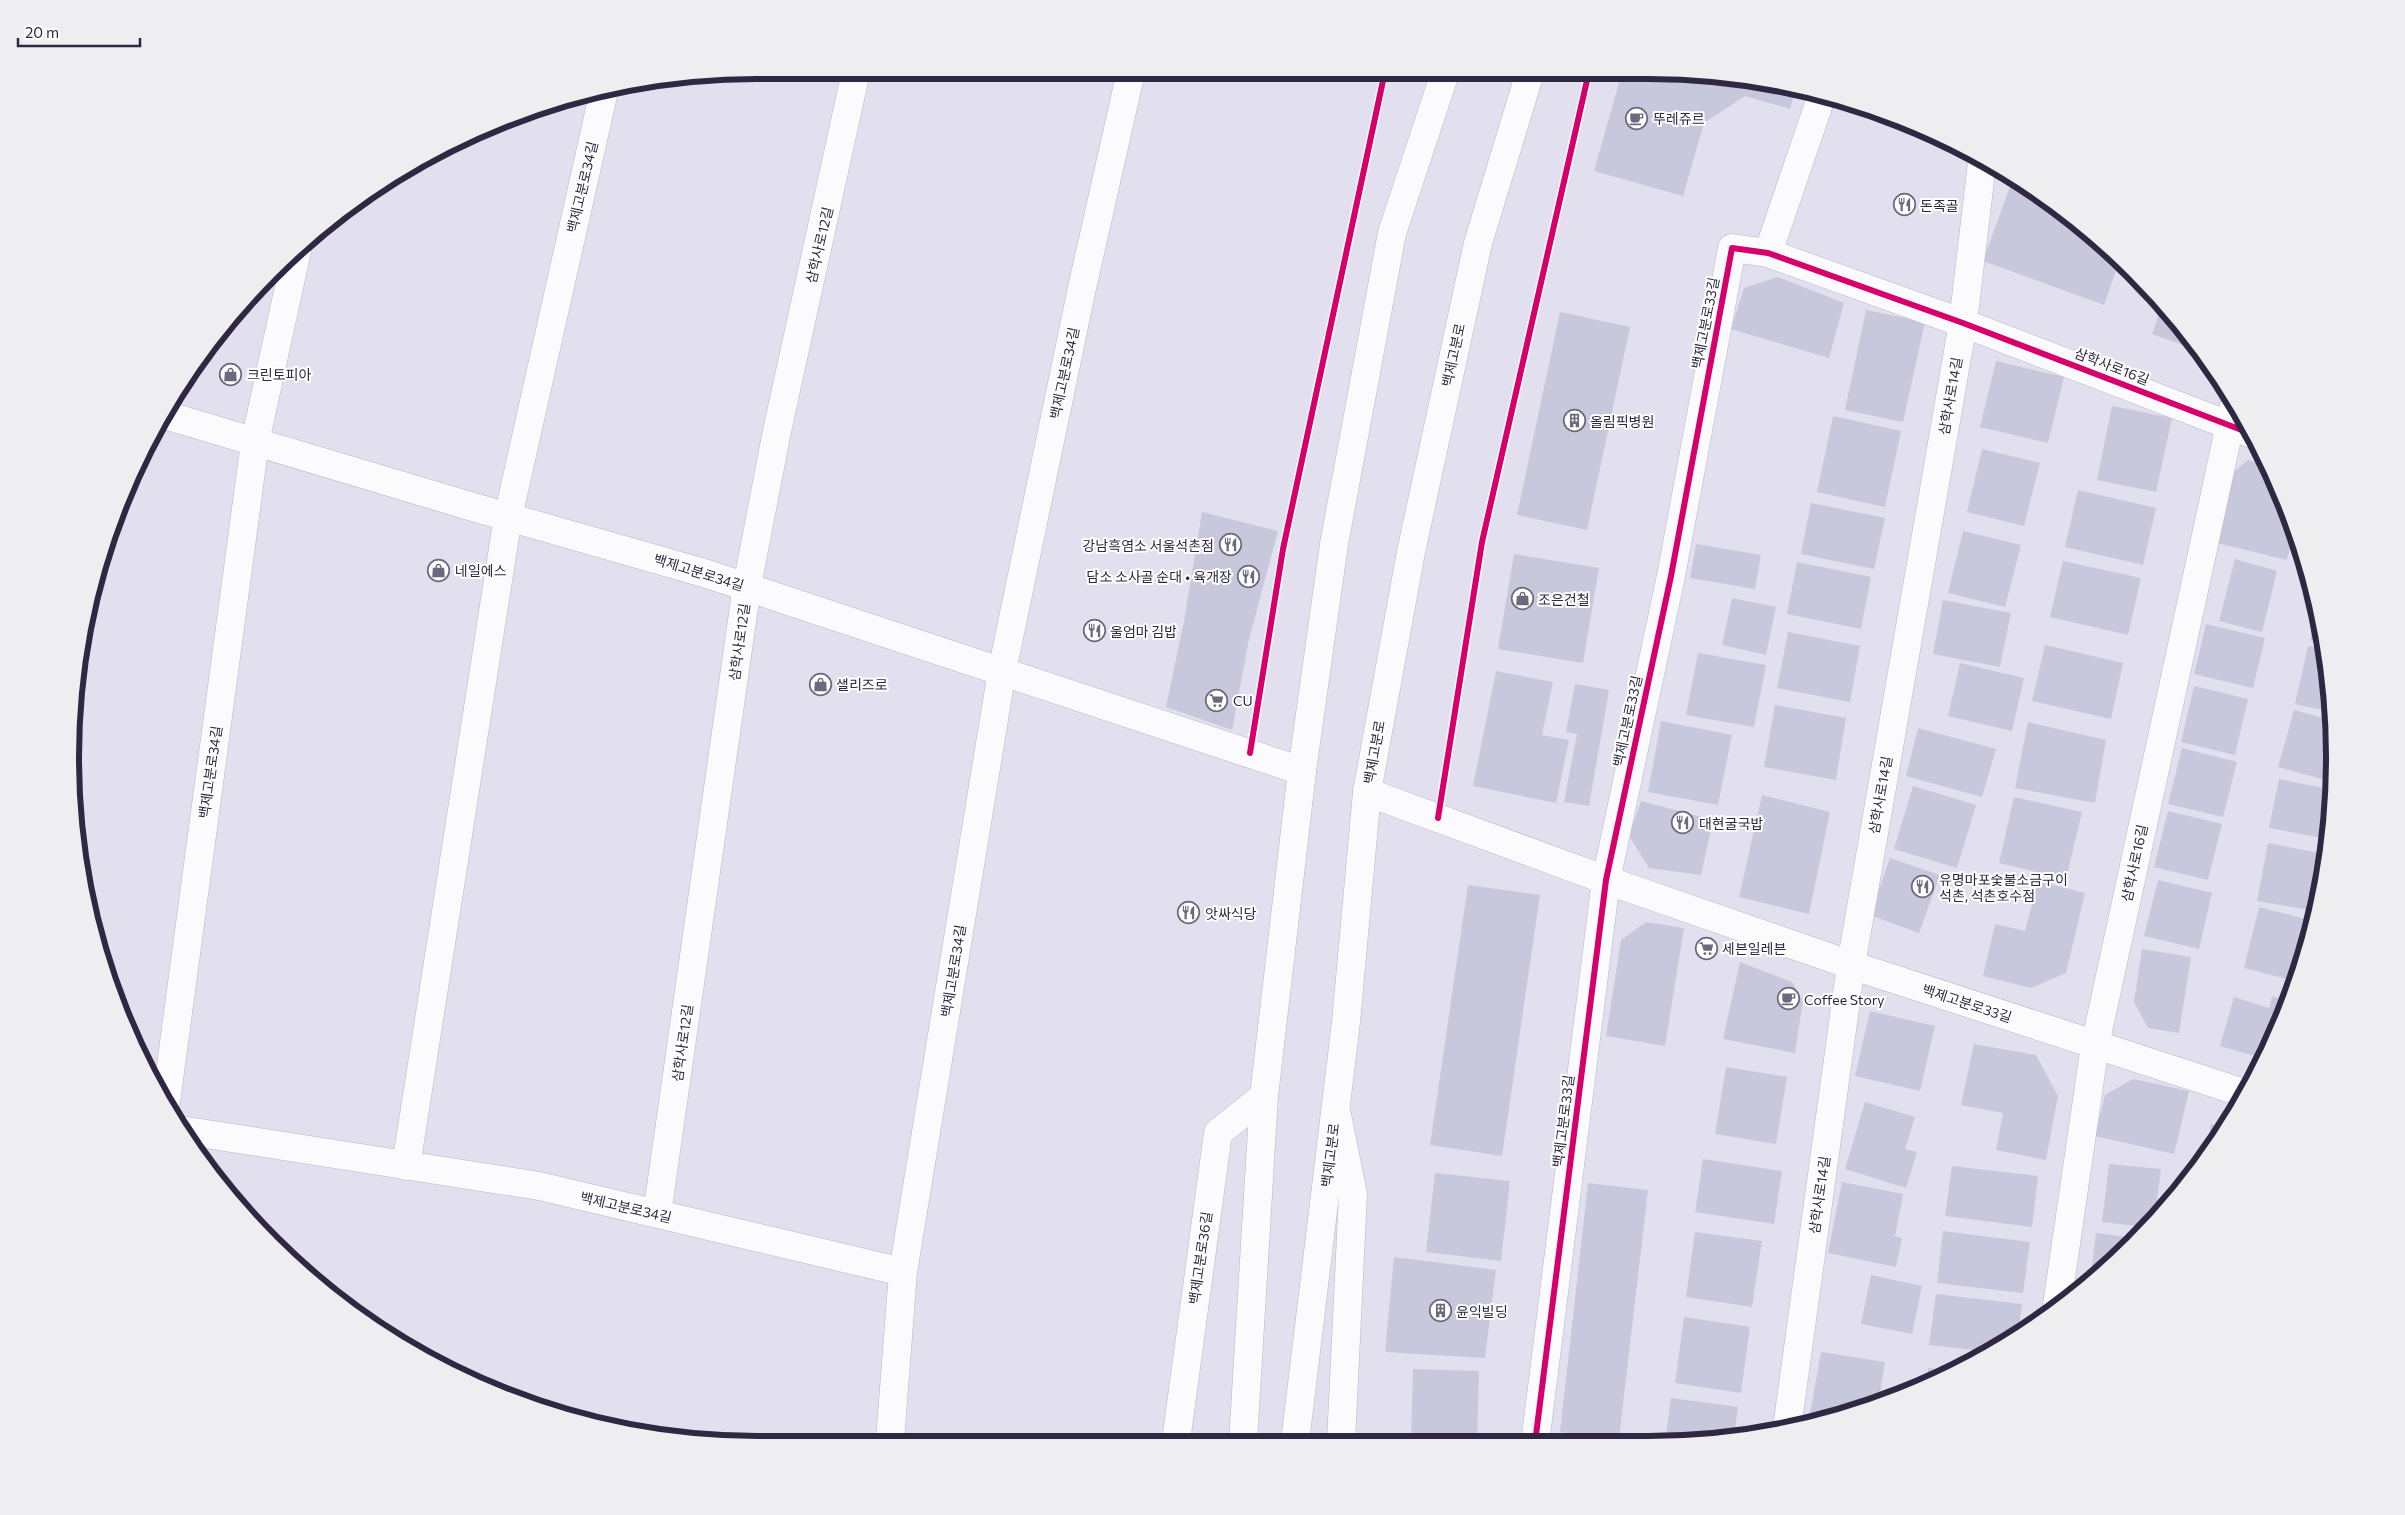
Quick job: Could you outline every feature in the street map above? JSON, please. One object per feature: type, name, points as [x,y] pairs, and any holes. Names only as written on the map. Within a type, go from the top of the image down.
[{"type":"street","name":"삼학사로12길","points":[[657,1214],[747,586],[777,431],[854,79]]},
{"type":"street","name":"백제고분로34길","points":[[890,1436],[903,1272],[1002,671],[1082,288],[1129,79]]},
{"type":"street","points":[[1243,1436],[1264,1096],[1302,771],[1334,544],[1392,233],[1443,79]]},
{"type":"street","name":"백제고분로","points":[[1296,1436],[1346,1022],[1367,792],[1411,552],[1478,242],[1528,79]]},
{"type":"street","name":"백제고분로34길","points":[[406,1166],[508,517],[603,97]]},
{"type":"street","points":[[1768,253],[1820,101]]},
{"type":"street","name":"삼학사로14길","points":[[1787,1421],[1851,965],[1963,323],[1982,167]]},
{"type":"street","name":"백제고분로33길","points":[[1537,1436],[1606,880],[1671,576],[1732,248],[1768,253],[1963,323]]},
{"type":"street","name":"백제고분로34길","points":[[167,1092],[255,442],[295,262]]},
{"type":"street","name":"삼학사로16길","points":[[1963,323],[2235,419]]},
{"type":"street","name":"백제고분로34길","points":[[171,417],[747,586],[1302,771]]},
{"type":"street","name":"삼학사로16길","points":[[2058,1298],[2095,1046],[2238,424]]},
{"type":"street","name":"백제고분로33길","points":[[1367,792],[1606,880],[1851,965],[2238,1091]]},
{"type":"street","name":"백제고분로36길","points":[[1177,1436],[1218,1133],[1264,1096]]},
{"type":"street","points":[[1336,1110],[1353,1194],[1340,1436]]},
{"type":"street","name":"백제고분로34길","points":[[191,1132],[538,1186],[903,1272]]},
{"type":"building","points":[[1620,79],[1692,80],[1736,85],[1794,95],[1790,109],[1745,96],[1704,123],[1683,196],[1594,171]]},
{"type":"building","points":[[2011,184],[2061,219],[2117,268],[2104,305],[1983,261]]},
{"type":"building","points":[[1778,277],[1844,303],[1829,358],[1731,329],[1744,288]]},
{"type":"building","points":[[1866,310],[1925,322],[1903,422],[1845,410]]},
{"type":"building","name":"올림픽병원","points":[[1560,312],[1630,327],[1587,530],[1517,515]]},
{"type":"building","points":[[2160,312],[2188,347],[2152,334]]},
{"type":"building","points":[[1996,361],[2064,377],[2048,443],[1980,427]]},
{"type":"building","points":[[2112,406],[2172,418],[2156,492],[2097,480]]},
{"type":"building","points":[[1833,416],[1901,431],[1885,507],[1817,492]]},
{"type":"building","points":[[1982,449],[2040,463],[2024,526],[1967,512]]},
{"type":"building","points":[[2248,460],[2259,463],[2275,498],[2291,543],[2287,560],[2213,542],[2229,476]]},
{"type":"building","points":[[2078,490],[2156,508],[2143,565],[2065,547]]},
{"type":"building","points":[[1811,503],[1885,518],[1874,569],[1801,554]]},
{"type":"building","points":[[1202,512],[1278,531],[1249,639],[1232,730],[1166,707],[1184,621]]},
{"type":"building","points":[[1963,531],[2021,545],[2005,607],[1948,593]]},
{"type":"building","points":[[1696,544],[1761,555],[1755,589],[1690,578]]},
{"type":"building","points":[[1514,554],[1599,568],[1583,663],[1498,649]]},
{"type":"building","points":[[2235,559],[2277,571],[2262,632],[2219,621]]},
{"type":"building","points":[[2063,561],[2141,578],[2128,635],[2050,617]]},
{"type":"building","points":[[1797,562],[1871,577],[1861,629],[1787,614]]},
{"type":"building","points":[[1732,598],[1776,607],[1766,655],[1722,645]]},
{"type":"building","points":[[1943,600],[2011,613],[2000,667],[1933,654]]},
{"type":"building","points":[[2206,624],[2265,638],[2253,688],[2194,674]]},
{"type":"building","points":[[2313,626],[2316,641],[2310,640]]},
{"type":"building","points":[[1788,632],[1860,646],[1850,702],[1777,688]]},
{"type":"building","points":[[2045,645],[2123,663],[2111,719],[2032,701]]},
{"type":"building","points":[[2308,646],[2317,648],[2325,711],[2295,704]]},
{"type":"building","points":[[1698,653],[1766,665],[1754,727],[1686,715]]},
{"type":"building","points":[[1960,663],[2024,678],[2012,731],[1948,716]]},
{"type":"building","points":[[1496,671],[1553,682],[1542,735],[1569,740],[1556,803],[1473,786]]},
{"type":"building","points":[[1575,684],[1609,690],[1589,806],[1564,802],[1577,734],[1566,732]]},
{"type":"building","points":[[2194,686],[2248,699],[2235,755],[2181,742]]},
{"type":"building","points":[[1775,705],[1846,718],[1836,780],[1764,767]]},
{"type":"building","points":[[2294,710],[2325,718],[2326,780],[2278,767]]},
{"type":"building","points":[[1661,721],[1732,735],[1718,805],[1648,792]]},
{"type":"building","points":[[2028,722],[2106,740],[2095,803],[2015,788]]},
{"type":"building","points":[[1918,728],[1996,749],[1982,797],[1906,776]]},
{"type":"building","points":[[2182,748],[2237,762],[2223,817],[2168,804]]},
{"type":"building","points":[[2279,779],[2325,788],[2321,838],[2269,828]]},
{"type":"building","points":[[1913,786],[1976,805],[1957,868],[1894,849]]},
{"type":"building","points":[[1762,795],[1830,812],[1809,914],[1739,897]]},
{"type":"building","points":[[2014,797],[2082,812],[2066,879],[1999,863]]},
{"type":"building","points":[[1641,801],[1713,820],[1701,875],[1649,868],[1629,836]]},
{"type":"building","points":[[2168,811],[2222,824],[2208,880],[2154,867]]},
{"type":"building","points":[[2268,843],[2319,853],[2308,910],[2257,901]]},
{"type":"building","points":[[1890,858],[1940,875],[1919,933],[1870,915]]},
{"type":"building","points":[[2158,880],[2212,893],[2199,949],[2144,936]]},
{"type":"building","points":[[2038,881],[2085,893],[2066,973],[2031,988],[1983,976],[1995,924],[2025,931]]},
{"type":"building","points":[[1468,885],[1540,895],[1502,1156],[1430,1145]]},
{"type":"building","points":[[2259,907],[2306,919],[2289,979],[2244,968]]},
{"type":"building","points":[[1646,922],[1684,928],[1665,1046],[1606,1036],[1621,940]]},
{"type":"building","points":[[2142,949],[2191,957],[2179,1033],[2148,1028],[2134,1002]]},
{"type":"building","points":[[1740,962],[1792,982],[1803,1001],[1795,1053],[1723,1039]]},
{"type":"building","points":[[2272,996],[2282,999],[2257,1057],[2220,1046],[2234,997],[2269,1008]]},
{"type":"building","points":[[1870,1011],[1935,1026],[1920,1091],[1855,1076]]},
{"type":"building","points":[[1974,1044],[2036,1055],[2058,1096],[2046,1160],[1996,1150],[2003,1113],[1961,1105]]},
{"type":"building","points":[[1726,1067],[1787,1077],[1776,1144],[1715,1134]]},
{"type":"building","points":[[2133,1079],[2189,1091],[2174,1154],[2095,1136],[2105,1095]]},
{"type":"building","points":[[1865,1102],[1915,1117],[1905,1149],[1917,1152],[1906,1188],[1845,1169]]},
{"type":"building","points":[[2211,1124],[2217,1126],[2212,1135],[2208,1141]]},
{"type":"building","points":[[1703,1159],[1782,1171],[1774,1224],[1695,1212]]},
{"type":"building","points":[[2109,1164],[2161,1169],[2156,1207],[2138,1226],[2102,1222]]},
{"type":"building","points":[[1952,1166],[2038,1176],[2032,1227],[1945,1216]]},
{"type":"building","points":[[1435,1173],[1510,1181],[1501,1261],[1426,1252]]},
{"type":"building","points":[[1842,1182],[1903,1194],[1895,1236],[1902,1238],[1896,1267],[1828,1253]]},
{"type":"building","points":[[1588,1183],[1648,1190],[1619,1436],[1594,1436],[1560,1432]]},
{"type":"building","points":[[1943,1231],[2030,1242],[2023,1293],[1937,1283]]},
{"type":"building","points":[[1695,1232],[1762,1241],[1752,1307],[1686,1297]]},
{"type":"building","points":[[2096,1233],[2127,1237],[2095,1268],[2091,1271]]},
{"type":"building","name":"윤익빌딩","points":[[1394,1257],[1496,1270],[1485,1358],[1385,1352]]},
{"type":"building","points":[[1871,1275],[1922,1286],[1912,1334],[1861,1324]]},
{"type":"building","points":[[1936,1294],[2022,1304],[2019,1326],[1977,1350],[1929,1345]]},
{"type":"building","points":[[1684,1317],[1750,1327],[1741,1393],[1675,1383]]},
{"type":"building","points":[[1821,1352],[1885,1362],[1880,1395],[1823,1413],[1810,1414]]},
{"type":"building","points":[[1928,1368],[1940,1370],[1927,1376]]},
{"type":"building","points":[[1413,1369],[1479,1371],[1477,1436],[1411,1436]]},
{"type":"building","points":[[1671,1398],[1738,1407],[1735,1430],[1666,1436]]},
{"type":"cycle path","points":[[1250,753],[1283,549],[1383,79]]},
{"type":"cycle path","points":[[1438,818],[1482,542],[1587,79]]},
{"type":"cycle path","points":[[1536,1436],[1606,880],[1671,576],[1732,248],[1768,253],[1963,323],[2241,430]]},
{"type":"place","name":"뚜레쥬르","points":[[1637,118]]},
{"type":"place","name":"돈족골","points":[[1904,205]]},
{"type":"place","name":"크린토피아","points":[[231,374]]},
{"type":"place","name":"올림픽병원","points":[[1574,421]]},
{"type":"place","name":"강남흑염소 서울석촌점","points":[[1230,545]]},
{"type":"place","name":"네일에스","points":[[439,570]]},
{"type":"place","name":"담소 소사골 순대 • 육개장","points":[[1248,576]]},
{"type":"place","name":"조은건철","points":[[1522,599]]},
{"type":"place","name":"울엄마 김밥","points":[[1094,631]]},
{"type":"place","name":"샐리즈로","points":[[820,684]]},
{"type":"place","name":"CU","points":[[1217,700]]},
{"type":"place","name":"대현굴국밥","points":[[1683,823]]},
{"type":"place","name":"유명마포숯불소금구이 석촌, 석촌호수점","points":[[1923,887]]},
{"type":"place","name":"앗싸식당","points":[[1189,913]]},
{"type":"place","name":"세븐일레븐","points":[[1706,948]]},
{"type":"place","name":"Coffee Story","points":[[1788,999]]},
{"type":"place","name":"윤익빌딩","points":[[1440,1311]]}]
